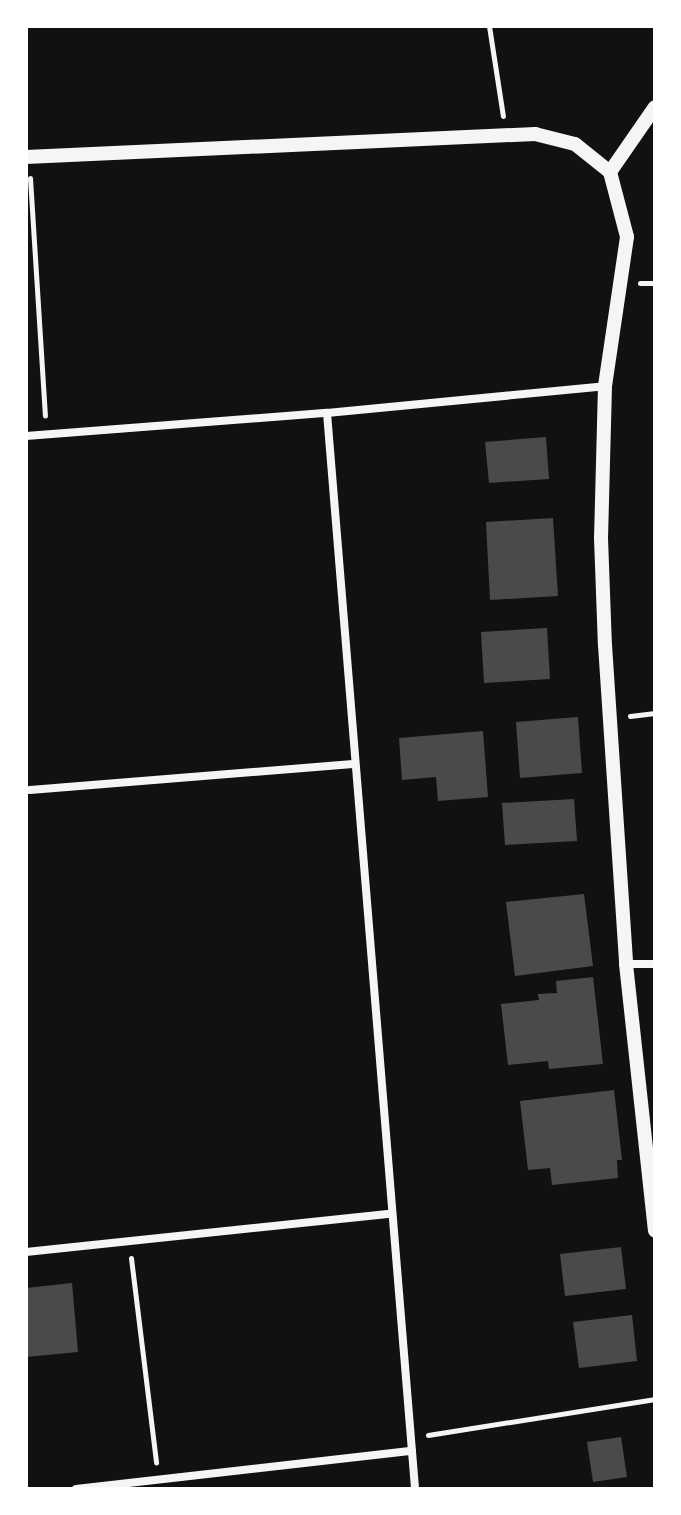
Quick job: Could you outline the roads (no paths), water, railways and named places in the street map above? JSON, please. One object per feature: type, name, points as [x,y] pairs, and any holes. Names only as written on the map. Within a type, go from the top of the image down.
[{"type":"street","points":[[610,172],[655,107]]},
{"type":"street","points":[[28,157],[535,134],[575,144],[610,172],[627,237],[605,386],[601,538],[608,707],[626,964],[655,1230]]},
{"type":"street","points":[[26,436],[327,413],[605,386]]},
{"type":"street","points":[[327,413],[353,764],[415,1489]]},
{"type":"street","points":[[30,790],[353,764]]},
{"type":"street","points":[[626,964],[655,964]]},
{"type":"street","points":[[26,1252],[390,1214]]},
{"type":"street","points":[[76,1489],[412,1451]]}]
